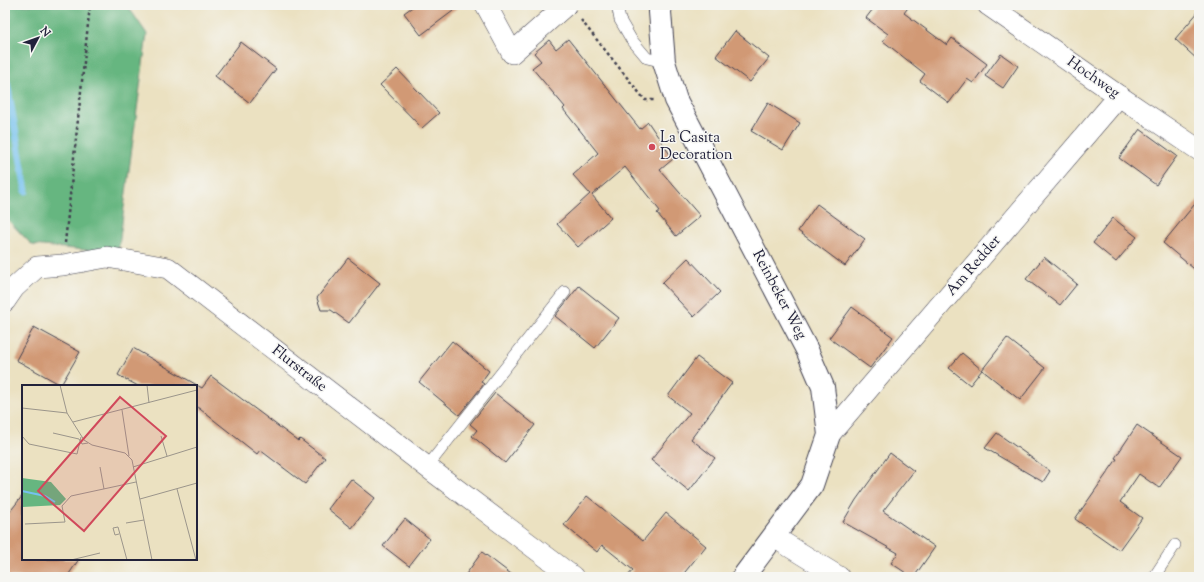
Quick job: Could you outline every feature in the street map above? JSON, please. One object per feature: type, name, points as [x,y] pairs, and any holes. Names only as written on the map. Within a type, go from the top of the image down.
[{"type":"main road","name":"Reinbeker Weg","points":[[661,5],[660,12],[664,62],[676,100],[808,350],[823,387],[829,435],[812,485],[743,577]]},
{"type":"street","points":[[486,5],[512,53],[572,11]]},
{"type":"street","name":"Hochweg","points":[[988,5],[1199,150]]},
{"type":"street","name":"Am Redder","points":[[829,435],[1119,96]]},
{"type":"street","name":"Flurstraße","points":[[5,301],[14,288],[37,267],[63,265],[107,257],[168,268],[573,577]]},
{"type":"street","points":[[774,537],[839,577]]},
{"type":"lane","points":[[617,5],[620,20],[631,39],[647,58],[664,62]]},
{"type":"lane","points":[[427,467],[565,292]]},
{"type":"lane","points":[[1154,577],[1175,545]]},
{"type":"path","points":[[63,265],[90,5]]},
{"type":"path","points":[[572,11],[646,100],[676,100]]},
{"type":"green space","points":[[5,5],[127,5],[147,34],[118,253],[32,245],[5,217]]},
{"type":"building","points":[[415,5],[461,5],[421,35],[404,13]]},
{"type":"building","points":[[876,5],[910,5],[904,13],[947,45],[952,38],[987,64],[973,83],[967,79],[949,103],[920,81],[925,74],[883,41],[888,34],[866,18]]},
{"type":"building","points":[[1199,11],[1199,61],[1175,39]]},
{"type":"building","points":[[735,31],[769,58],[750,82],[716,56]]},
{"type":"building","points":[[568,39],[640,129],[648,122],[673,159],[660,170],[700,216],[676,236],[657,213],[660,211],[625,167],[592,195],[611,218],[578,247],[557,224],[590,194],[573,175],[598,153],[563,109],[565,107],[532,68],[541,61],[534,53],[549,40],[556,49]]},
{"type":"building","points":[[241,42],[276,69],[250,103],[215,76]]},
{"type":"building","points":[[1001,54],[1018,66],[1003,88],[985,76]]},
{"type":"building","points":[[397,69],[439,113],[422,128],[380,85]]},
{"type":"building","points":[[768,103],[800,123],[783,150],[751,131]]},
{"type":"building","points":[[1140,129],[1177,156],[1156,185],[1119,158]]},
{"type":"building","points":[[1199,199],[1199,273],[1163,243]]},
{"type":"building","points":[[817,204],[865,239],[845,266],[798,231]]},
{"type":"building","points":[[1113,218],[1137,237],[1116,262],[1093,243]]},
{"type":"building","points":[[1044,257],[1077,284],[1060,305],[1026,279]]},
{"type":"building","points":[[348,258],[380,283],[349,323],[331,310],[321,310],[317,298]]},
{"type":"building","points":[[688,258],[720,292],[694,317],[662,283]]},
{"type":"building","points":[[579,286],[619,318],[595,348],[555,316]]},
{"type":"building","points":[[852,307],[893,337],[870,368],[829,338]]},
{"type":"building","points":[[34,327],[80,352],[61,385],[16,360]]},
{"type":"building","points":[[1007,338],[1045,368],[1020,400],[982,370]]},
{"type":"building","points":[[452,341],[489,371],[481,382],[484,384],[459,415],[419,382]]},
{"type":"building","points":[[133,348],[197,385],[136,385],[118,375]]},
{"type":"building","points":[[962,353],[982,370],[970,385],[949,368]]},
{"type":"building","points":[[697,357],[732,383],[691,439],[715,458],[689,491],[651,460],[690,413],[668,396]]},
{"type":"building","points":[[211,376],[298,441],[300,439],[325,458],[305,484],[260,450],[257,454],[197,407],[197,385],[202,388]]},
{"type":"building","points":[[495,393],[535,425],[505,463],[472,436],[477,430],[470,424]]},
{"type":"building","points":[[1137,425],[1182,456],[1159,488],[1139,474],[1120,502],[1142,518],[1119,550],[1075,519],[1117,459],[1115,458]]},
{"type":"building","points":[[997,433],[1050,471],[1043,482],[985,448]]},
{"type":"building","points":[[890,453],[914,471],[883,511],[935,547],[914,577],[891,563],[898,553],[843,522],[856,500]]},
{"type":"building","points":[[351,479],[375,498],[352,528],[328,509]]},
{"type":"building","points":[[22,496],[22,560],[78,560],[67,577],[5,577],[5,518]]},
{"type":"building","points":[[587,496],[643,541],[666,513],[706,546],[681,577],[627,577],[633,570],[602,545],[597,552],[564,525]]},
{"type":"building","points":[[405,519],[430,539],[409,566],[383,546]]},
{"type":"building","points":[[482,552],[515,577],[464,577]]},
{"type":"waterway","points":[[5,80],[7,83],[26,191]]},
{"type":"place","name":"La Casita Decoration","points":[[652,147]]}]
